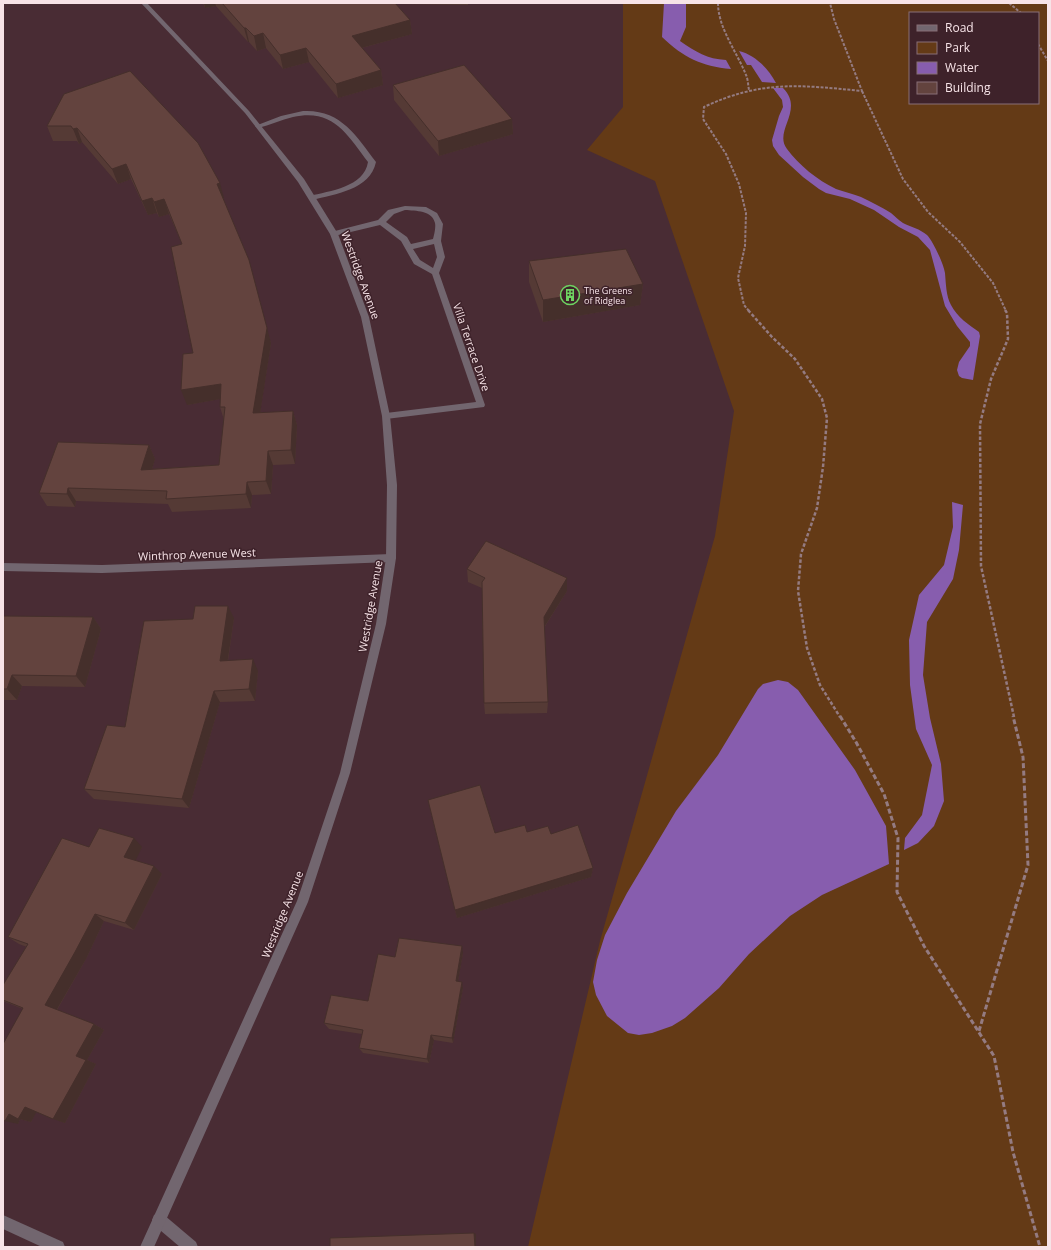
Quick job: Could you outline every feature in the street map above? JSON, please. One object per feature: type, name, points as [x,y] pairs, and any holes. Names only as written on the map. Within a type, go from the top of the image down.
[{"type":"street","name":"Westridge Avenue","points":[[144,3],[247,112],[301,181],[334,234],[365,317],[386,416],[392,485],[391,558],[382,624],[345,773],[302,902],[147,1247]]},
{"type":"street","points":[[258,126],[307,113],[329,116],[343,128],[372,162],[372,169],[368,176],[360,182],[312,198]]},
{"type":"street","points":[[334,234],[381,222],[391,212],[405,208],[423,209],[434,215],[439,224],[436,241],[441,257],[435,273],[418,262],[404,239],[391,227],[381,222]]},
{"type":"street","points":[[409,247],[436,241]]},
{"type":"street","name":"Villa Terrace Drive","points":[[386,416],[481,405],[435,273]]},
{"type":"street","name":"Winthrop Avenue West","points":[[3,567],[102,570],[391,558]]},
{"type":"street","points":[[159,1220],[191,1247]]},
{"type":"street","points":[[3,1222],[58,1247]]},
{"type":"path","points":[[718,3],[718,12],[738,60],[746,75],[749,90]]},
{"type":"path","points":[[830,3],[834,19],[862,91],[886,145],[904,179],[928,212],[960,242],[993,283],[1006,313],[1008,339],[991,379],[980,424],[981,566],[1000,659],[1023,757],[1028,865],[979,1031]]},
{"type":"path","points":[[1009,3],[1021,12]]},
{"type":"path","points":[[1039,46],[1048,61]]},
{"type":"path","points":[[862,91],[784,85],[749,90],[721,98],[704,107],[703,119],[726,154],[739,184],[746,213],[745,246],[738,278],[744,305],[772,337],[795,359],[822,399],[827,418],[824,467],[817,508],[801,554],[798,591],[807,648],[820,685],[856,742],[884,794],[898,838],[897,892],[924,946],[994,1056],[1013,1152],[1040,1247]]},
{"type":"green space","points":[[623,3],[1048,3],[1048,1247],[528,1247],[600,941],[715,536],[734,411],[655,181],[587,150],[623,107]]},
{"type":"water","points":[[664,3],[686,3],[686,27],[680,41],[702,54],[713,58],[726,60],[731,69],[711,66],[694,60],[686,56],[662,37]]},
{"type":"water","points":[[739,51],[756,59],[769,72],[776,83],[762,82],[751,65],[747,65]]},
{"type":"water","points":[[773,88],[783,88],[789,96],[791,104],[785,128],[784,142],[787,149],[803,166],[815,177],[836,189],[861,197],[891,213],[903,223],[927,235],[932,242],[944,269],[947,294],[951,305],[967,324],[979,332],[980,336],[973,380],[962,378],[959,376],[957,370],[959,362],[970,346],[970,342],[957,326],[945,306],[930,250],[918,237],[899,227],[874,210],[850,199],[826,193],[819,189],[803,177],[779,155],[773,146],[772,140],[783,107],[782,100]]},
{"type":"water","points":[[952,502],[963,505],[959,550],[953,579],[927,622],[923,675],[930,718],[941,764],[944,801],[934,826],[918,843],[904,850],[905,838],[922,815],[932,765],[916,729],[910,685],[909,640],[919,595],[944,565],[953,527]]},
{"type":"water","points":[[778,680],[788,682],[798,690],[855,770],[886,826],[889,864],[822,895],[790,916],[749,954],[719,988],[685,1018],[672,1026],[652,1033],[639,1035],[628,1033],[607,1016],[596,995],[593,982],[597,960],[605,935],[627,893],[676,811],[718,755],[758,689],[763,684]]},
{"type":"building","points":[[222,3],[395,3],[410,20],[352,36],[381,70],[336,84],[306,48],[280,55],[263,33],[254,36],[246,28],[244,28]]},
{"type":"building","points":[[464,65],[512,119],[438,141],[393,85]]},
{"type":"building","points":[[130,71],[198,143],[220,183],[217,184],[249,260],[267,328],[253,413],[293,411],[291,450],[268,451],[266,481],[247,482],[246,494],[166,499],[167,491],[68,488],[67,494],[39,493],[58,442],[149,445],[141,470],[219,465],[225,407],[220,407],[221,384],[181,390],[183,354],[193,353],[171,247],[182,244],[164,199],[154,202],[152,198],[142,201],[126,164],[112,169],[77,128],[73,129],[71,126],[47,126],[64,94]]},
{"type":"building","points":[[626,249],[643,284],[543,300],[529,261]]},
{"type":"building","points":[[486,541],[567,578],[544,617],[548,702],[484,703],[482,582],[485,578],[467,569]]},
{"type":"building","points":[[195,606],[228,606],[220,661],[253,659],[249,689],[214,691],[182,799],[84,789],[107,725],[125,727],[144,621],[193,619]]},
{"type":"building","points":[[3,616],[93,617],[76,676],[12,675],[7,689],[3,689]]},
{"type":"building","points":[[480,785],[495,833],[525,825],[527,832],[548,826],[551,834],[578,825],[593,868],[455,910],[428,800]]},
{"type":"building","points":[[99,828],[134,838],[124,857],[154,866],[125,923],[95,914],[45,1005],[94,1024],[76,1056],[86,1060],[53,1119],[25,1107],[18,1119],[9,1114],[5,1121],[3,1120],[3,1044],[23,1008],[3,1000],[3,985],[28,944],[8,937],[62,838],[89,847]]},
{"type":"building","points":[[399,938],[462,946],[456,981],[462,982],[452,1038],[431,1035],[427,1059],[359,1048],[363,1030],[324,1023],[331,995],[368,1001],[378,954],[395,957]]},
{"type":"building","points":[[474,1233],[475,1247],[330,1247],[330,1238]]},
{"type":"place","name":"The Greens of Ridglea","points":[[570,295]]}]
